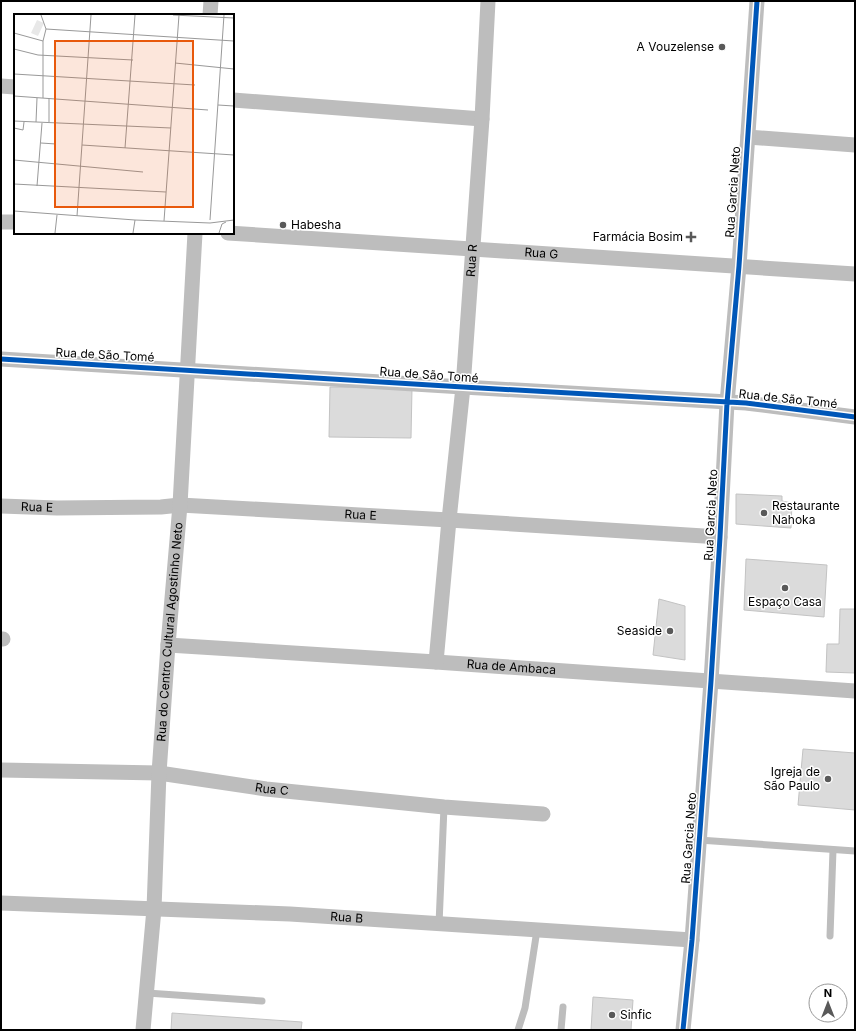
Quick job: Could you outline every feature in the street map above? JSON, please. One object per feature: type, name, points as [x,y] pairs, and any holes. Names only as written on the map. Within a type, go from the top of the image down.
[{"type":"street","points":[[210,14],[211,1]]},
{"type":"street","name":"Rua R","points":[[436,662],[463,387],[482,119],[488,1]]},
{"type":"street","name":"Rua Garcia Neto","points":[[683,1030],[692,940],[711,681],[727,403],[739,266],[757,1]]},
{"type":"street","points":[[1,86],[14,87]]},
{"type":"street","points":[[234,100],[482,119]]},
{"type":"street","points":[[748,137],[855,145]]},
{"type":"street","points":[[1,222],[14,222]]},
{"type":"street","name":"Rua G","points":[[234,233],[855,274]]},
{"type":"street","name":"Rua do Centro Cultural Agostinho Neto","points":[[144,1030],[154,909],[159,773],[180,505],[195,234]]},
{"type":"street","name":"Rua de São Tomé","points":[[1,359],[746,403],[855,416]]},
{"type":"street","name":"Rua E","points":[[1,506],[57,508],[161,507],[180,505],[449,520],[720,538]]},
{"type":"street","name":"Rua de Ambaca","points":[[168,645],[855,691]]},
{"type":"street","name":"Rua C","points":[[1,770],[159,773],[266,789],[444,807],[543,814]]},
{"type":"street","name":"Rua B","points":[[1,903],[290,914],[692,940]]},
{"type":"lane","points":[[439,924],[444,807]]},
{"type":"lane","points":[[699,840],[855,851]]},
{"type":"lane","points":[[830,936],[833,850]]},
{"type":"lane","points":[[518,1030],[525,1008],[537,930]]},
{"type":"lane","points":[[147,993],[262,1001]]},
{"type":"lane","points":[[561,1030],[563,1008]]},
{"type":"building","points":[[330,387],[412,388],[411,438],[329,437]]},
{"type":"building","name":"Restaurante Nahoka","points":[[736,494],[782,496],[782,501],[792,503],[791,528],[736,524]]},
{"type":"building","name":"Espaço Casa","points":[[746,559],[827,565],[824,617],[744,610]]},
{"type":"building","name":"Seaside","points":[[659,599],[685,606],[685,660],[653,655]]},
{"type":"building","points":[[840,609],[855,609],[855,673],[826,672],[827,644],[839,644]]},
{"type":"building","name":"Igreja de São Paulo","points":[[803,749],[855,753],[855,810],[798,805]]},
{"type":"building","name":"Sinfic","points":[[593,997],[633,1000],[631,1030],[591,1030]]},
{"type":"building","points":[[172,1013],[302,1022],[301,1030],[171,1030]]},
{"type":"cycle path","points":[[683,1030],[692,940],[711,681],[727,403],[739,266],[757,1]]},
{"type":"cycle path","points":[[1,359],[746,403],[855,417]]},
{"type":"place","name":"A Vouzelense","points":[[722,47]]},
{"type":"place","name":"Habesha","points":[[283,225]]},
{"type":"place","name":"Farmácia Bosim","points":[[691,237]]},
{"type":"place","name":"Restaurante Nahoka","points":[[764,513]]},
{"type":"place","name":"Espaço Casa","points":[[785,588]]},
{"type":"place","name":"Seaside","points":[[670,631]]},
{"type":"place","name":"Igreja de São Paulo","points":[[828,779]]},
{"type":"place","name":"Sinfic","points":[[612,1015]]}]
